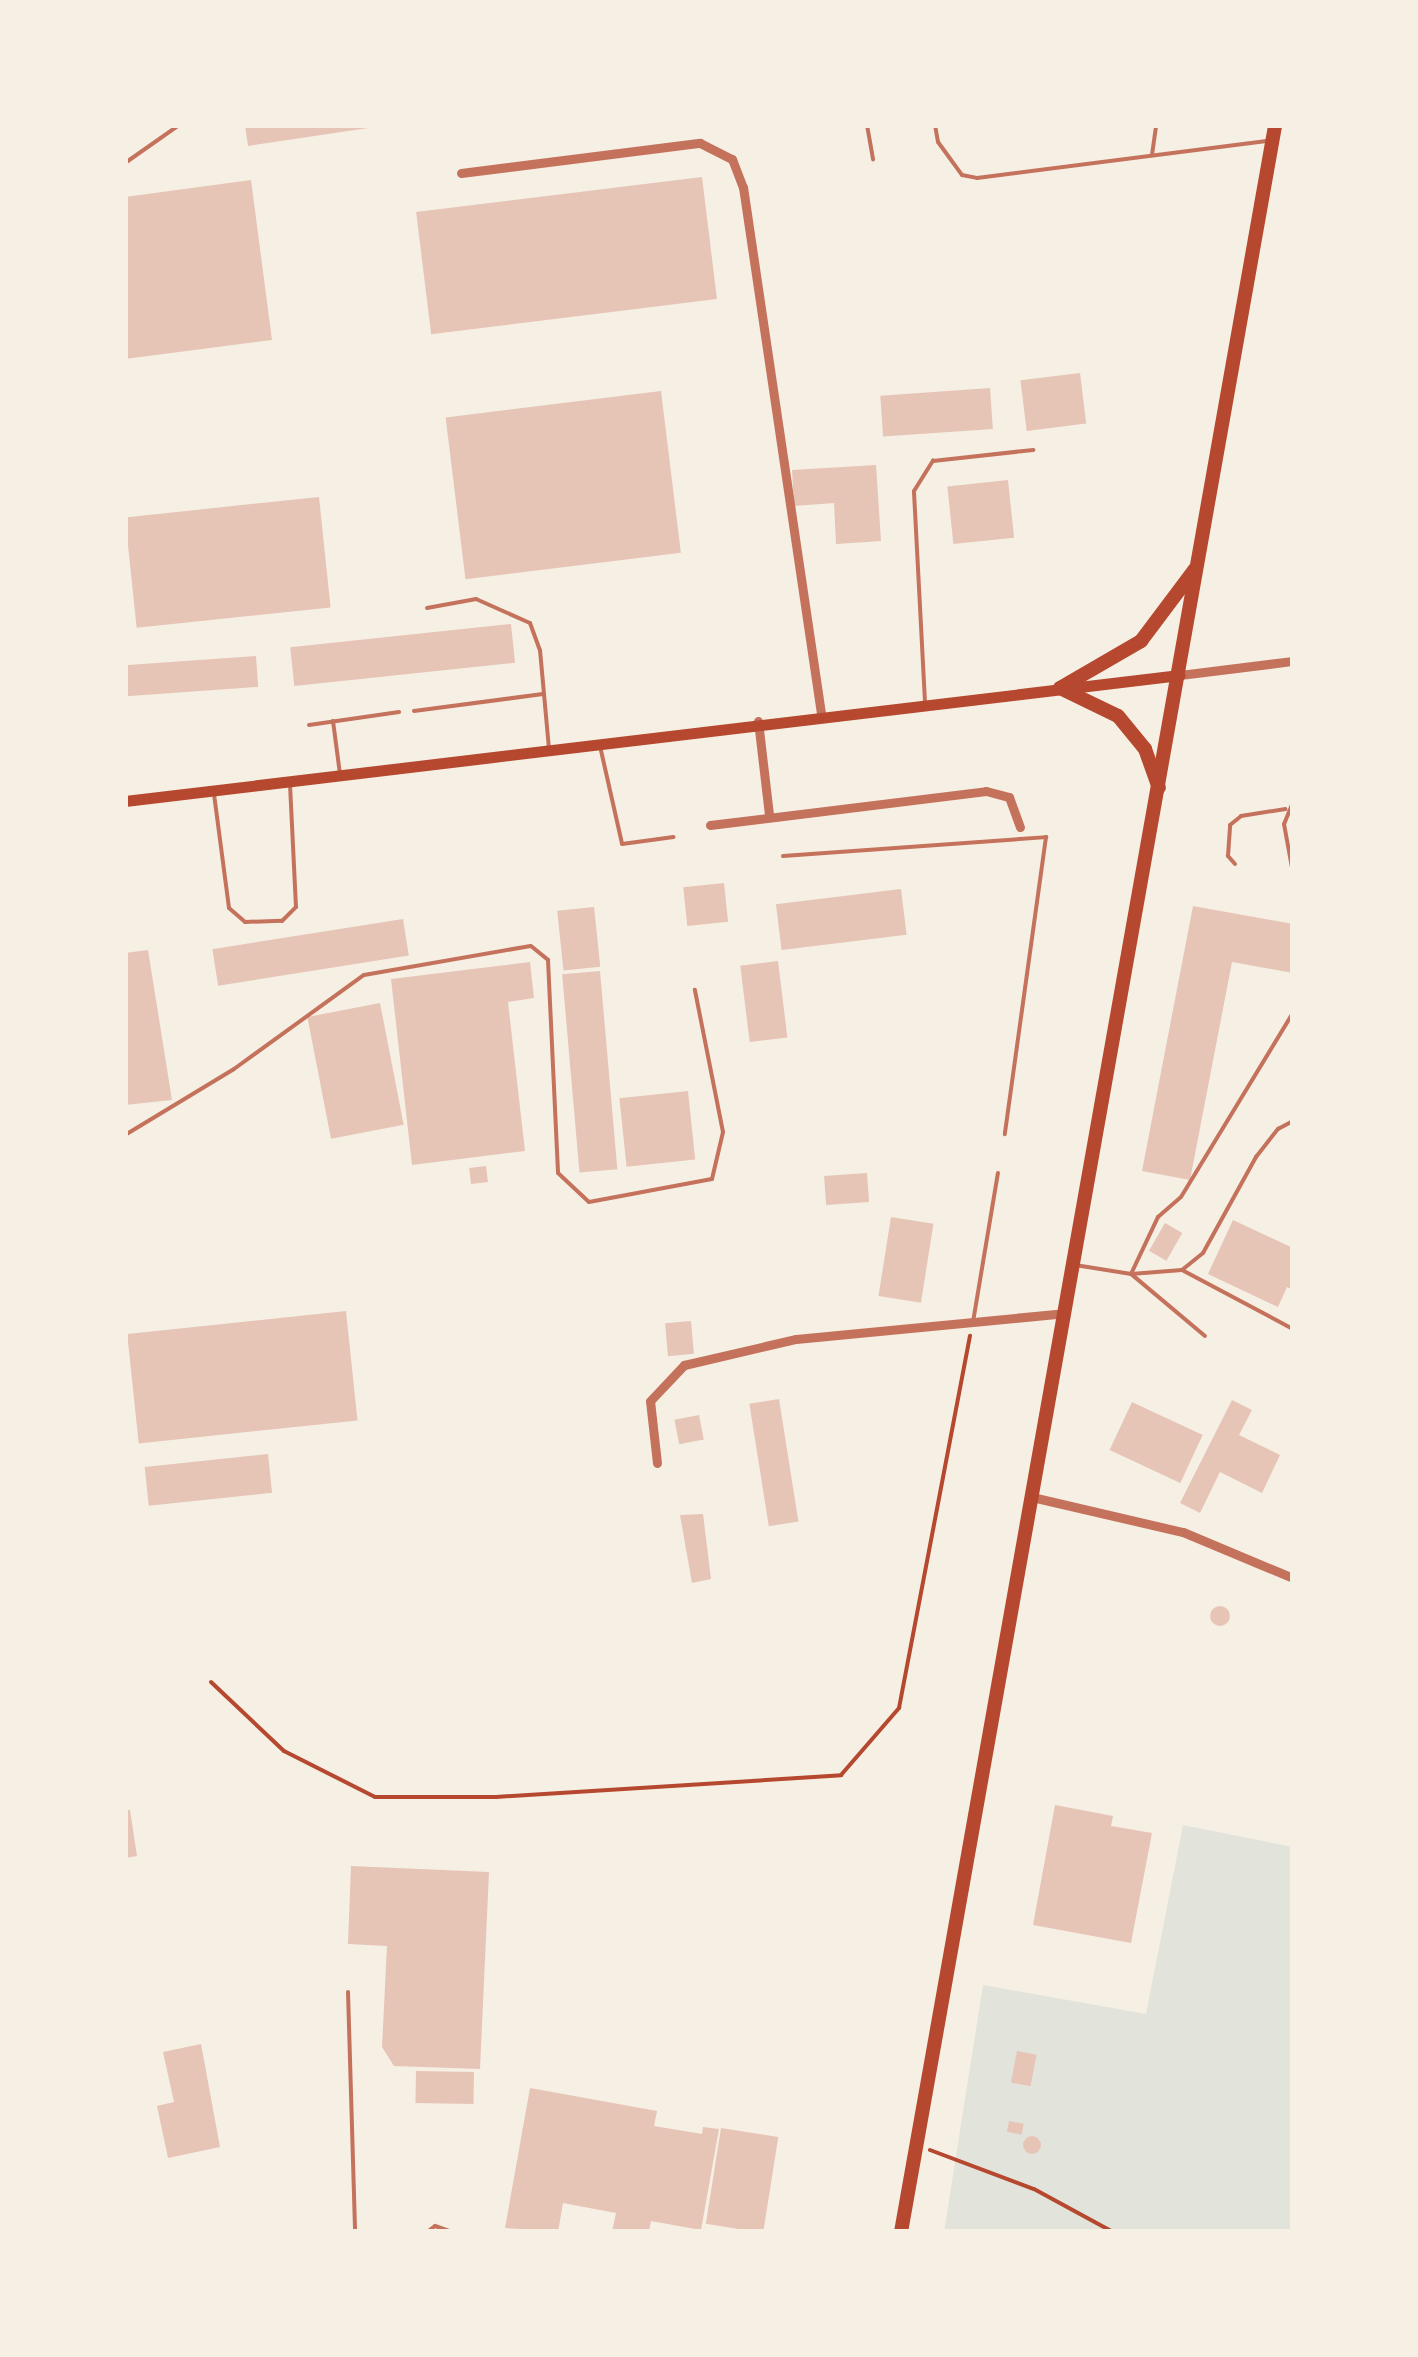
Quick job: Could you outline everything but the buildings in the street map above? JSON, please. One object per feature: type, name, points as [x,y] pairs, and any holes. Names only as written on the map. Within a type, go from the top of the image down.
[{"type":"highway","points":[[900,2232],[1067,1313],[1274,132]]},
{"type":"highway","points":[[1060,688],[1141,641],[1200,562]]},
{"type":"highway","points":[[1060,688],[1118,716],[1145,749],[1160,790]]},
{"type":"main road","points":[[125,801],[821,713],[1180,675]]},
{"type":"street","points":[[460,172],[700,144],[732,160],[744,187],[821,713]]},
{"type":"street","points":[[1180,675],[1293,661]]},
{"type":"street","points":[[758,722],[769,814]]},
{"type":"street","points":[[710,825],[769,814],[986,790],[1008,797],[1020,826]]},
{"type":"street","points":[[657,1463],[650,1401],[684,1366],[796,1339],[1067,1313]]},
{"type":"street","points":[[1032,1497],[1183,1532],[1293,1578]]},
{"type":"lane","points":[[125,163],[179,125]]},
{"type":"lane","points":[[867,125],[873,159]]},
{"type":"lane","points":[[935,125],[938,142],[962,174],[977,178],[1152,155],[1274,132]]},
{"type":"lane","points":[[1152,155],[1156,125]]},
{"type":"lane","points":[[925,702],[914,491],[933,461],[1033,450]]},
{"type":"lane","points":[[428,608],[476,599],[530,623],[544,694],[549,748]]},
{"type":"lane","points":[[414,710],[544,694]]},
{"type":"lane","points":[[309,725],[399,712]]},
{"type":"lane","points":[[333,721],[340,774]]},
{"type":"lane","points":[[599,741],[622,844],[674,836]]},
{"type":"lane","points":[[213,790],[229,908],[245,922],[282,920],[296,907],[290,780]]},
{"type":"lane","points":[[1235,864],[1228,856],[1230,825],[1241,816],[1285,810],[1293,802]]},
{"type":"lane","points":[[1285,810],[1293,873]]},
{"type":"lane","points":[[783,856],[1046,837],[1005,1134]]},
{"type":"lane","points":[[125,1135],[234,1069],[364,976],[531,946],[548,960],[558,1173],[589,1202],[712,1179],[722,1132],[695,990]]},
{"type":"lane","points":[[1131,1274],[1158,1217],[1182,1198],[1293,1013]]},
{"type":"lane","points":[[1182,1270],[1203,1254],[1256,1158],[1278,1128],[1293,1121]]},
{"type":"lane","points":[[973,1322],[998,1173]]},
{"type":"lane","points":[[1074,1265],[1131,1274],[1182,1270],[1293,1329]]},
{"type":"lane","points":[[1131,1274],[1206,1336]]},
{"type":"lane","points":[[348,1992],[354,2232]]},
{"type":"lane","points":[[427,2232],[443,2226],[452,2232]]},
{"type":"path","points":[[211,1682],[284,1751],[375,1797],[496,1796],[841,1775],[899,1708],[973,1322]]},
{"type":"path","points":[[916,2145],[1034,2189],[1113,2232]]},
{"type":"shaded area","points":[[1183,1825],[1293,1847],[1293,2232],[944,2232],[983,1985],[1146,2014]]}]
